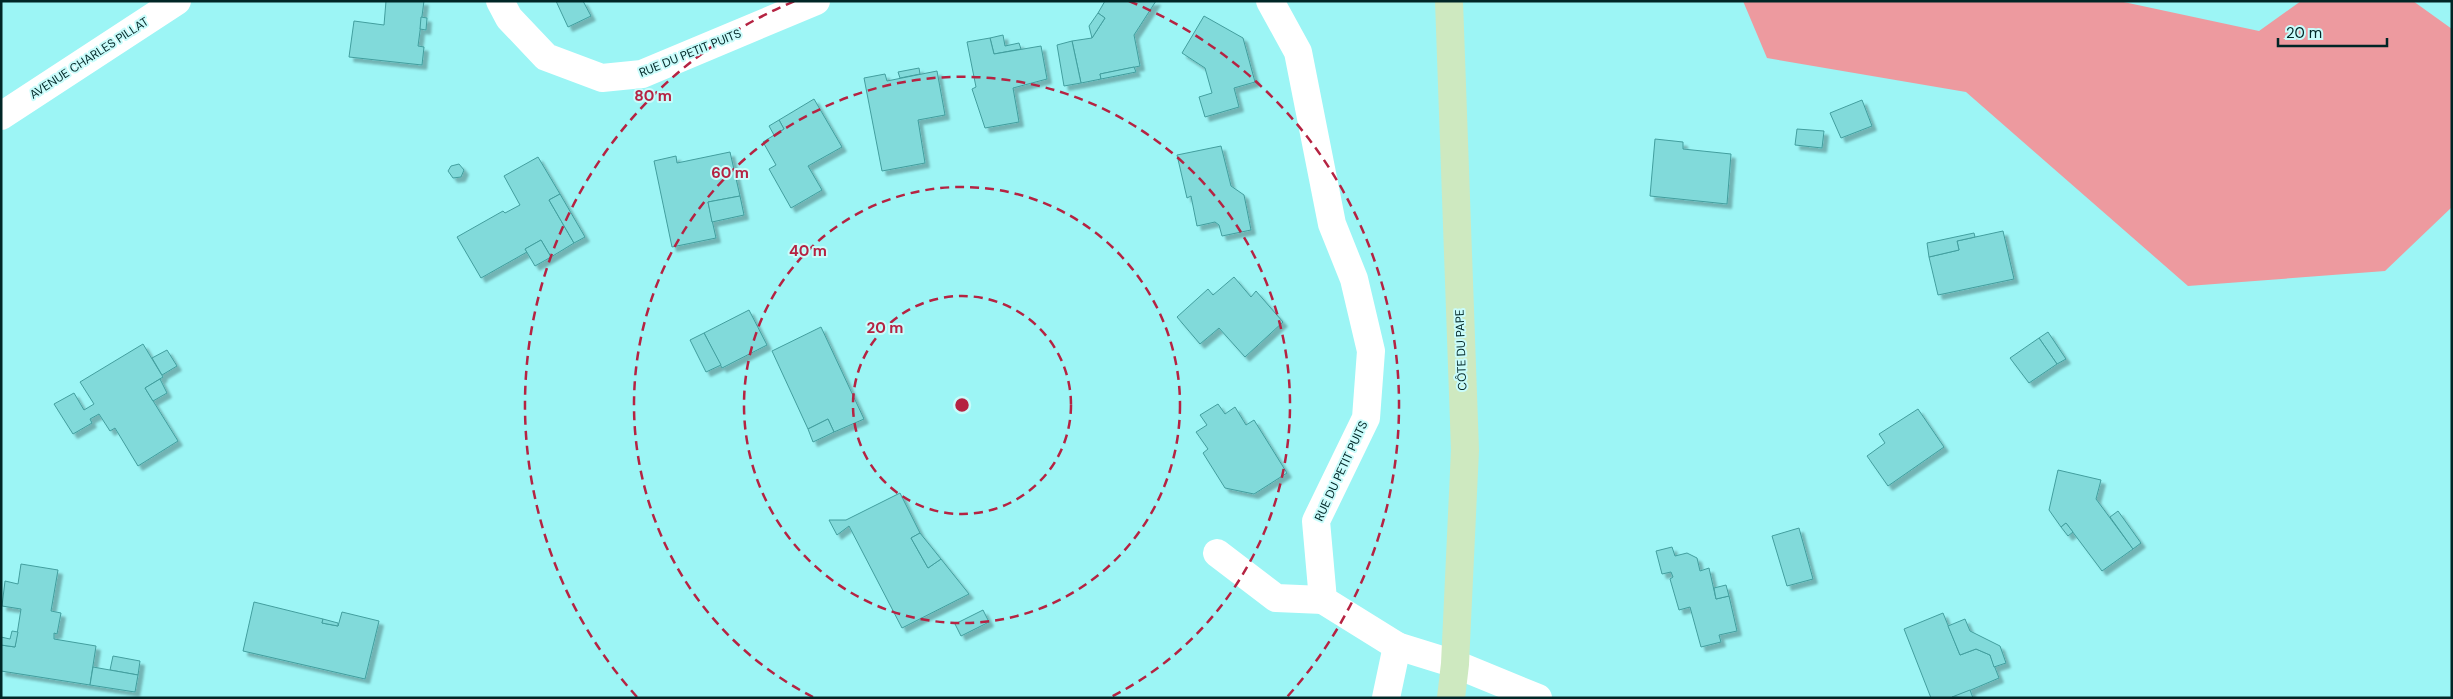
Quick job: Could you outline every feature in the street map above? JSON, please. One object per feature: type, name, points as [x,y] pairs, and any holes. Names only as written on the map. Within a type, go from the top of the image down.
[{"type":"main road","name":"CÔTE DU PAPE","points":[[1449,1],[1465,450],[1455,664],[1451,698]]},
{"type":"street","name":"AVENUE CHARLES PILLAT","points":[[1,116],[177,1]]},
{"type":"street","name":"RUE DU PETIT PUITS","points":[[500,1],[509,18],[546,57],[602,78],[642,74],[816,1]]},
{"type":"street","name":"RUE DU PETIT PUITS","points":[[1270,1],[1298,52],[1332,224],[1354,279],[1371,351],[1366,418],[1316,521],[1323,600]]},
{"type":"street","points":[[1217,553],[1276,598],[1323,600],[1397,646],[1455,664],[1538,698]]},
{"type":"street","points":[[1386,698],[1397,646]]},
{"type":"shaded area","points":[[1743,1],[2119,1],[2259,31],[2301,1],[2413,1],[2452,29],[2452,207],[2385,271],[2188,286],[1966,92],[1767,58]]},
{"type":"building","points":[[386,1],[424,1],[418,46],[424,47],[422,65],[349,57],[354,21],[384,25]]},
{"type":"building","points":[[556,1],[583,1],[591,16],[568,27]]},
{"type":"building","points":[[1105,1],[1156,1],[1134,35],[1140,66],[1100,74],[1101,79],[1081,83],[1072,41],[1092,38],[1105,18],[1098,13]]},
{"type":"building","points":[[1098,13],[1105,18],[1092,38],[1089,26]]},
{"type":"building","points":[[1204,16],[1243,38],[1255,82],[1234,88],[1239,107],[1205,117],[1199,97],[1212,93],[1205,68],[1182,53]]},
{"type":"building","points":[[421,17],[427,18],[426,30],[420,29]]},
{"type":"building","points":[[1003,35],[1005,46],[1019,43],[1021,49],[994,54],[990,38]]},
{"type":"building","points":[[990,38],[994,54],[1041,46],[1047,79],[1013,88],[1019,122],[985,128],[972,89],[976,87],[967,42]]},
{"type":"building","points":[[1072,41],[1081,83],[1064,86],[1057,45]]},
{"type":"building","points":[[1134,67],[1136,72],[1101,79],[1100,74]]},
{"type":"building","points":[[919,68],[920,74],[900,78],[898,72]]},
{"type":"building","points":[[937,71],[945,115],[918,120],[925,163],[882,171],[864,78],[885,74],[887,81]]},
{"type":"building","points":[[814,99],[842,147],[808,166],[822,190],[791,208],[769,169],[776,165],[763,142],[784,129],[779,120]]},
{"type":"building","points":[[1862,100],[1872,126],[1841,138],[1830,113]]},
{"type":"building","points":[[779,120],[784,129],[774,135],[769,126]]},
{"type":"building","points":[[1797,129],[1824,131],[1822,148],[1795,145]]},
{"type":"building","points":[[1655,139],[1683,142],[1683,149],[1731,154],[1727,204],[1650,196]]},
{"type":"building","points":[[1221,146],[1231,186],[1244,195],[1251,230],[1222,236],[1219,225],[1215,222],[1197,226],[1191,196],[1187,198],[1177,155]]},
{"type":"building","points":[[730,152],[740,196],[708,202],[716,238],[672,247],[654,161],[676,156],[677,163]]},
{"type":"building","points":[[538,157],[560,194],[549,200],[574,243],[551,257],[541,240],[525,249],[527,252],[481,278],[457,237],[503,211],[505,213],[520,205],[504,176]]},
{"type":"building","points":[[459,164],[464,170],[461,177],[453,178],[448,171],[451,166]]},
{"type":"building","points":[[560,194],[585,237],[574,243],[549,200]]},
{"type":"building","points":[[740,196],[744,215],[712,222],[708,202]]},
{"type":"building","points":[[2003,231],[2014,279],[1938,295],[1929,257],[1959,250],[1957,241]]},
{"type":"building","points":[[1974,233],[1975,237],[1957,241],[1959,250],[1929,257],[1927,243]]},
{"type":"building","points":[[541,240],[551,257],[535,266],[525,249]]},
{"type":"building","points":[[1234,277],[1251,297],[1256,291],[1283,322],[1245,357],[1219,328],[1200,344],[1177,317],[1208,289],[1213,295]]},
{"type":"building","points":[[749,310],[767,345],[722,368],[704,333]]},
{"type":"building","points":[[821,327],[864,419],[834,432],[828,419],[808,429],[772,351]]},
{"type":"building","points":[[2048,332],[2066,359],[2057,364],[2039,338]]},
{"type":"building","points":[[704,333],[721,365],[706,372],[690,340]]},
{"type":"building","points":[[2039,338],[2057,364],[2029,383],[2010,358]]},
{"type":"building","points":[[143,344],[163,377],[145,388],[178,441],[138,466],[115,428],[110,431],[99,414],[90,419],[92,423],[73,434],[54,404],[74,393],[84,410],[94,404],[80,382]]},
{"type":"building","points":[[167,350],[177,366],[162,375],[152,358]]},
{"type":"building","points":[[160,379],[167,393],[153,401],[145,388]]},
{"type":"building","points":[[1218,404],[1225,414],[1235,407],[1246,425],[1254,420],[1287,473],[1254,494],[1225,488],[1203,453],[1208,449],[1196,432],[1207,425],[1200,415]]},
{"type":"building","points":[[1918,409],[1944,447],[1888,486],[1867,456],[1885,443],[1879,434]]},
{"type":"building","points":[[828,419],[834,432],[813,442],[808,429]]},
{"type":"building","points":[[2058,470],[2101,480],[2096,499],[2133,549],[2102,571],[2066,523],[2061,527],[2049,510]]},
{"type":"building","points":[[900,493],[920,533],[911,538],[928,568],[941,559],[969,594],[902,628],[849,526],[837,535],[829,520],[846,520]]},
{"type":"building","points":[[2118,511],[2141,543],[2133,549],[2110,517]]},
{"type":"building","points":[[2066,523],[2073,532],[2068,536],[2061,527]]},
{"type":"building","points":[[1799,528],[1813,579],[1787,586],[1772,536]]},
{"type":"building","points":[[920,533],[941,559],[928,568],[911,538]]},
{"type":"building","points":[[1672,547],[1675,556],[1687,553],[1697,558],[1700,571],[1709,568],[1716,599],[1729,596],[1737,631],[1719,635],[1721,642],[1701,647],[1690,607],[1679,610],[1670,579],[1673,577],[1671,572],[1662,574],[1656,551]]},
{"type":"building","points":[[21,564],[58,570],[51,611],[61,613],[57,634],[54,633],[54,639],[96,646],[90,685],[1,671],[1,645],[15,647],[21,609],[2,606],[5,581],[18,584]]},
{"type":"building","points":[[1726,585],[1729,596],[1716,599],[1714,588]]},
{"type":"building","points":[[254,602],[323,619],[322,623],[338,626],[342,612],[379,621],[365,679],[243,651]]},
{"type":"building","points":[[983,610],[989,622],[961,636],[955,624]]},
{"type":"building","points":[[1943,613],[1960,655],[1976,649],[1990,655],[1999,678],[1952,698],[1931,698],[1904,629]]},
{"type":"building","points":[[323,619],[338,623],[338,626],[322,623]]},
{"type":"building","points":[[1965,619],[1970,631],[2000,646],[2006,663],[1994,667],[1990,655],[1976,649],[1960,655],[1948,626]]},
{"type":"building","points":[[12,631],[18,632],[15,647],[1,645],[1,637],[10,639]]},
{"type":"building","points":[[113,656],[140,661],[138,675],[110,670]]},
{"type":"building","points":[[93,667],[138,675],[135,692],[90,685]]},
{"type":"building","points":[[1970,690],[1973,698],[1952,697]]}]
